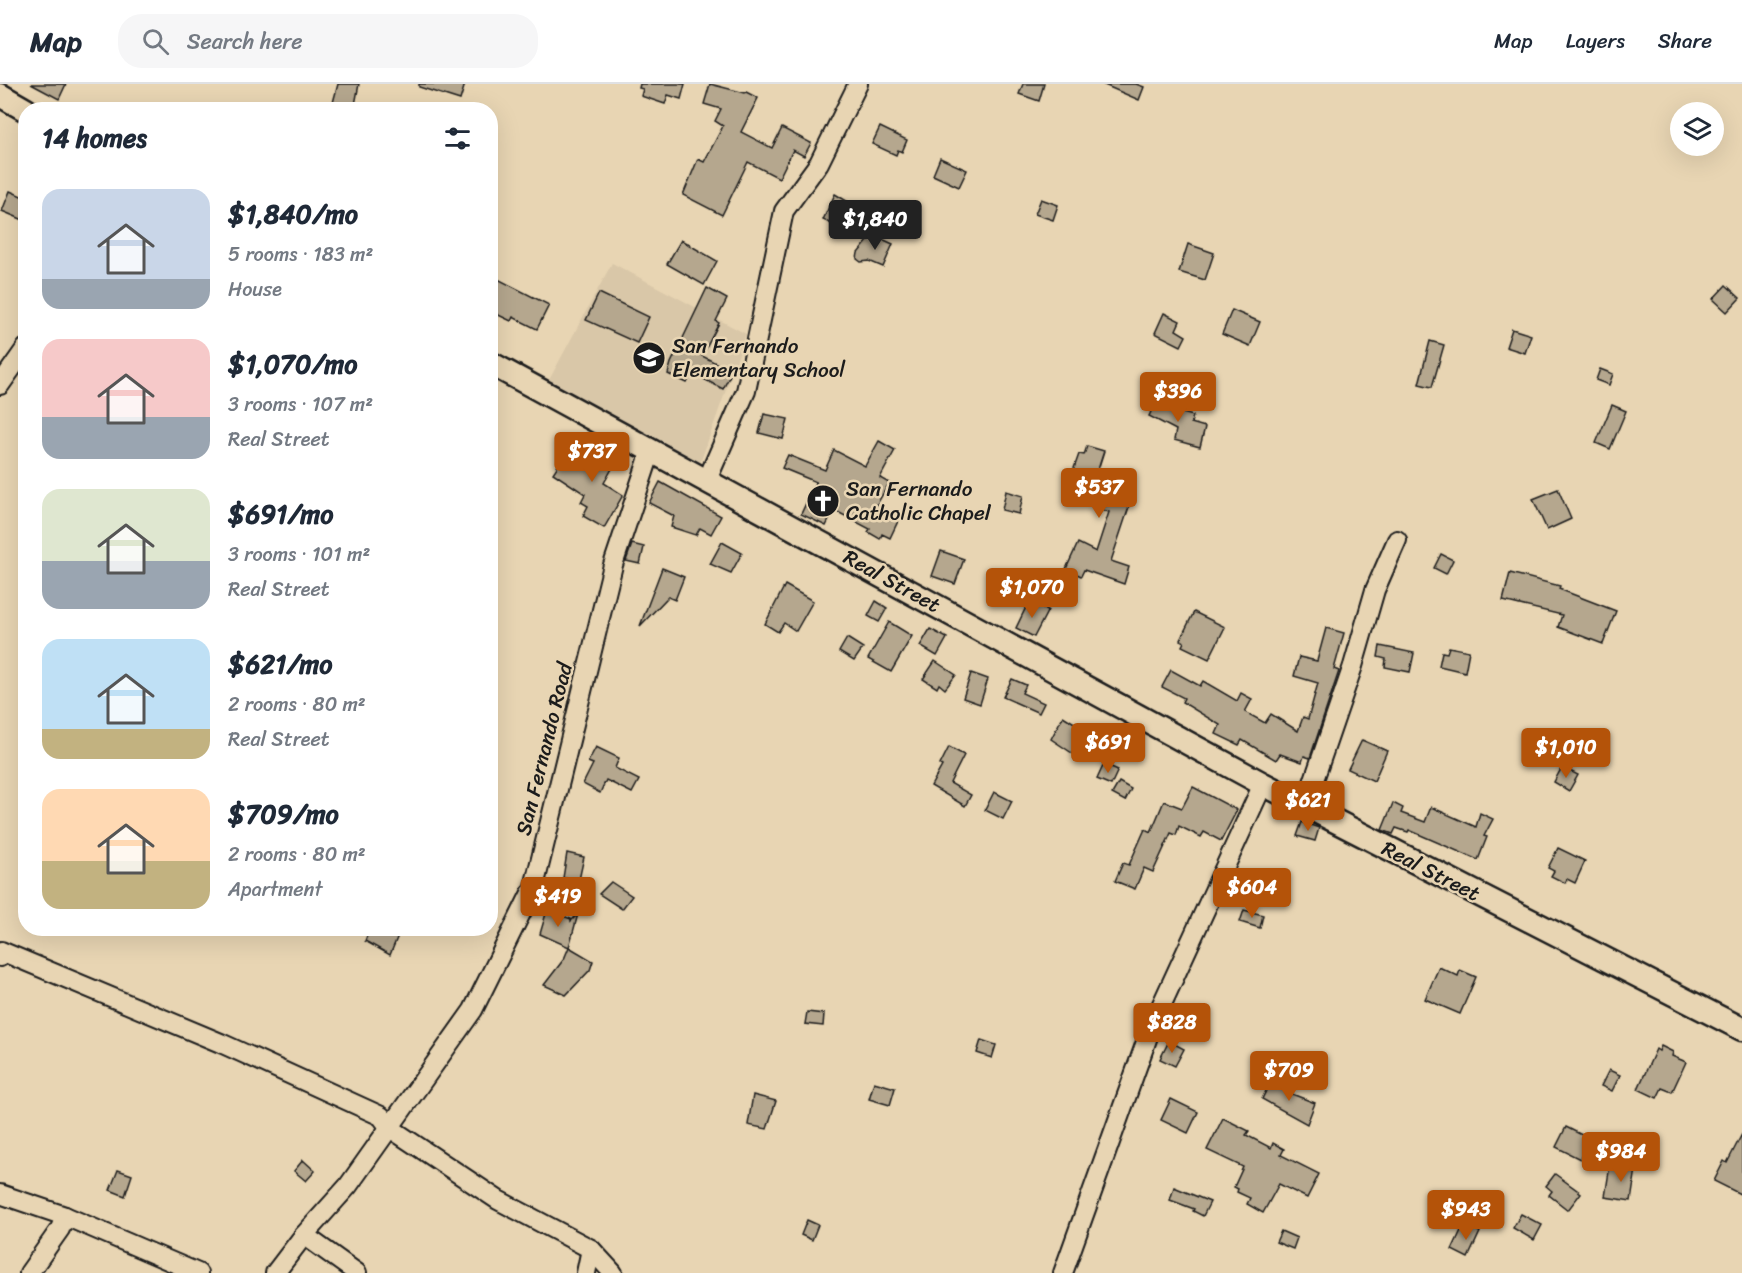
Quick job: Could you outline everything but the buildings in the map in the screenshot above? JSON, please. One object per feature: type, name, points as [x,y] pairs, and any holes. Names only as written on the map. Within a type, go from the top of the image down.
[{"type":"main road","points":[[0,95],[18,105]]},
{"type":"main road","name":"Real Street","points":[[498,367],[1263,784],[1742,1029]]},
{"type":"street","points":[[707,480],[746,391],[784,211],[819,163],[858,84]]},
{"type":"street","points":[[0,385],[18,359]]},
{"type":"street","name":"San Fernando Road","points":[[275,1273],[304,1235],[348,1186],[473,1010],[534,887],[613,565],[651,451]]},
{"type":"street","points":[[1305,806],[1353,666],[1375,590],[1397,540]]},
{"type":"street","points":[[1063,1273],[1151,1028],[1263,784]]},
{"type":"street","points":[[0,957],[2,951],[223,1044],[381,1116],[390,1128],[498,1200],[591,1249],[613,1273]]},
{"type":"street","points":[[0,1194],[65,1216],[198,1273]]},
{"type":"street","points":[[28,1273],[60,1229],[65,1216]]},
{"type":"street","points":[[304,1235],[357,1273]]},
{"type":"street","points":[[586,1273],[591,1249]]},
{"type":"shaded area","name":"San Fernando Elementary School","points":[[612,263],[746,334],[700,463],[548,382]]},
{"type":"place","name":"San Fernando Elementary School","points":[[649,358]]},
{"type":"place","name":"San Fernando Catholic Chapel","points":[[823,501]]}]
